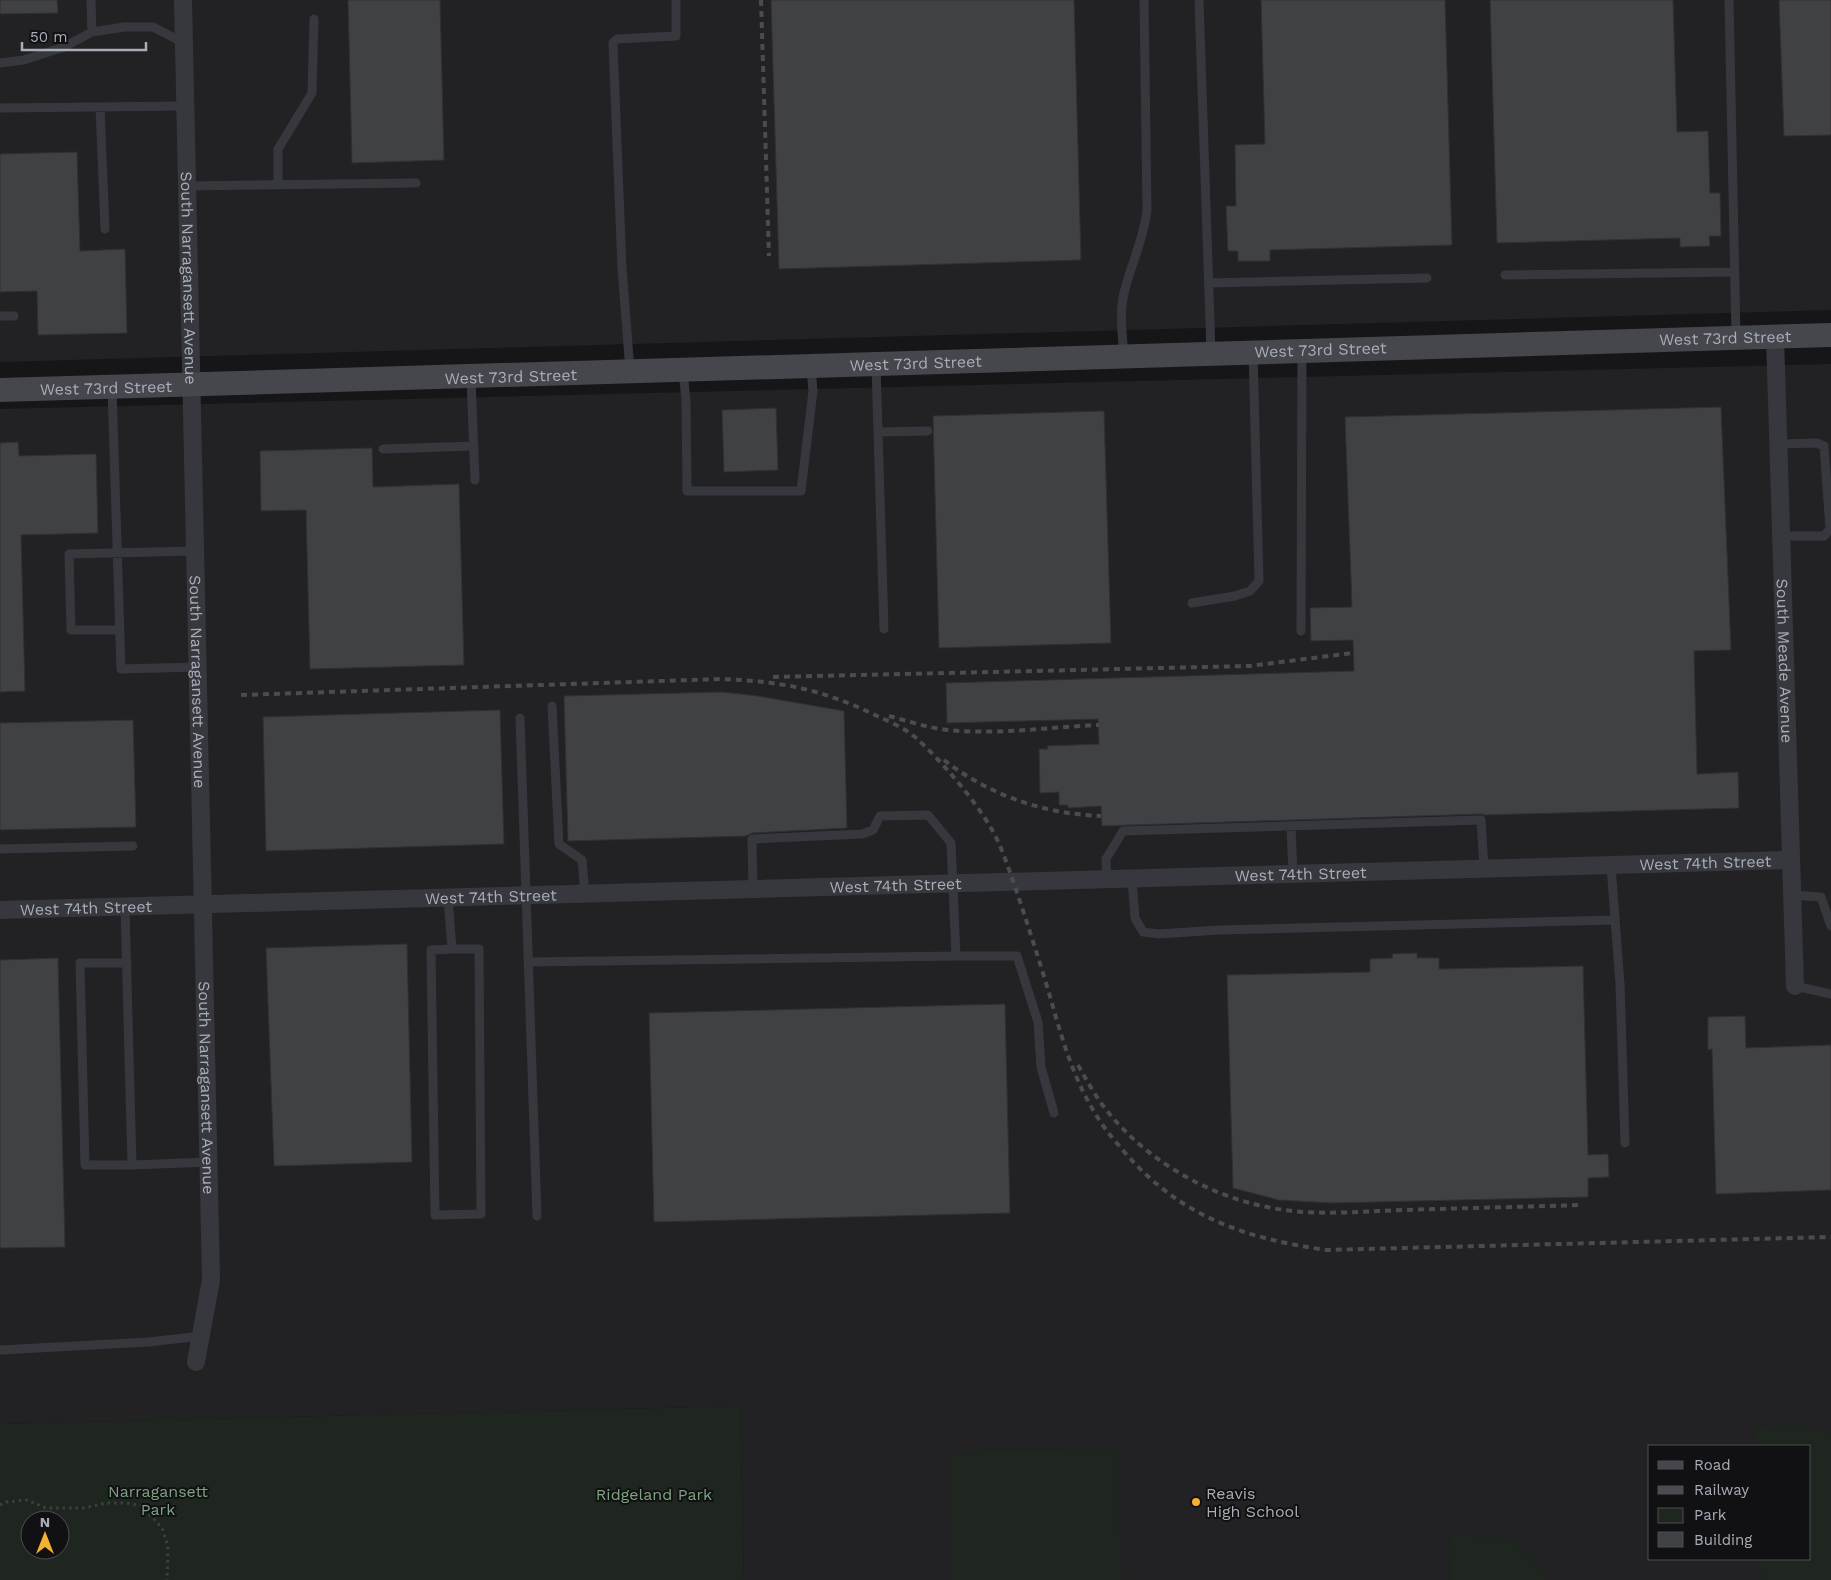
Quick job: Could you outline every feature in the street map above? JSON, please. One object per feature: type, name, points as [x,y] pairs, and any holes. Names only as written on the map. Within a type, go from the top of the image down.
[{"type":"street","name":"South Narragansett Avenue","points":[[183,0],[211,1280],[196,1362]]},
{"type":"street","name":"West 73rd Street","points":[[0,390],[192,386],[1211,352],[1831,335]]},
{"type":"street","name":"South Meade Avenue","points":[[1775,336],[1795,986]]},
{"type":"street","name":"West 74th Street","points":[[0,910],[1791,860]]},
{"type":"lane","points":[[91,0],[92,32]]},
{"type":"lane","points":[[630,371],[622,268],[613,43],[616,40],[676,36],[676,0]]},
{"type":"lane","points":[[1124,355],[1122,323],[1124,296],[1142,239],[1147,210],[1144,0]]},
{"type":"lane","points":[[1199,0],[1211,352]]},
{"type":"lane","points":[[1729,0],[1736,337]]},
{"type":"lane","points":[[278,184],[278,149],[312,93],[314,19]]},
{"type":"lane","points":[[0,63],[24,60],[64,47],[92,32],[124,27],[153,27],[184,42]]},
{"type":"lane","points":[[100,106],[105,229]]},
{"type":"lane","points":[[0,108],[185,106]]},
{"type":"lane","points":[[187,186],[416,183]]},
{"type":"lane","points":[[1505,275],[1735,272]]},
{"type":"lane","points":[[1209,283],[1427,278]]},
{"type":"lane","points":[[0,316],[14,316]]},
{"type":"lane","points":[[1301,631],[1302,350]]},
{"type":"lane","points":[[1192,603],[1235,596],[1250,591],[1259,581],[1252,351]]},
{"type":"lane","points":[[876,363],[884,629]]},
{"type":"lane","points":[[683,369],[686,400],[687,491],[801,491],[813,391],[811,365]]},
{"type":"lane","points":[[471,376],[475,480]]},
{"type":"lane","points":[[112,387],[121,669],[198,668]]},
{"type":"lane","points":[[878,432],[928,431]]},
{"type":"lane","points":[[1779,444],[1817,443],[1824,446],[1830,529],[1824,536],[1781,536]]},
{"type":"lane","points":[[383,448],[474,446]]},
{"type":"lane","points":[[119,630],[71,630],[69,554],[196,551]]},
{"type":"lane","points":[[552,706],[559,844],[582,860],[585,894]]},
{"type":"lane","points":[[520,718],[536,1216]]},
{"type":"lane","points":[[753,889],[752,839],[862,834],[873,830],[880,816],[928,815],[950,843],[956,956]]},
{"type":"lane","points":[[1107,880],[1106,859],[1123,832],[1481,820],[1484,869]]},
{"type":"lane","points":[[1291,826],[1293,874]]},
{"type":"lane","points":[[0,849],[133,846]]},
{"type":"lane","points":[[1611,866],[1620,984],[1625,1143]]},
{"type":"lane","points":[[1132,879],[1135,918],[1143,932],[1159,934],[1219,930],[1615,920]]},
{"type":"lane","points":[[1792,895],[1821,897],[1831,926]]},
{"type":"lane","points":[[448,898],[452,948]]},
{"type":"lane","points":[[125,907],[132,1165]]},
{"type":"lane","points":[[452,948],[479,948],[481,1214],[435,1215],[431,950],[452,948]]},
{"type":"lane","points":[[528,962],[1017,956],[1038,1022],[1041,1067],[1054,1113]]},
{"type":"lane","points":[[127,963],[80,963],[85,1165],[208,1162]]},
{"type":"lane","points":[[1795,986],[1831,994]]},
{"type":"lane","points":[[0,1350],[149,1342],[201,1336]]},
{"type":"path","points":[[0,1505],[6,1502],[27,1500],[46,1508],[84,1508],[107,1503],[127,1503],[142,1506],[162,1528],[168,1546],[168,1580]]},
{"type":"shaded area","points":[[0,0],[1831,0],[1831,310],[0,362]]},
{"type":"shaded area","points":[[1831,364],[1831,1580],[744,1580],[740,1406],[0,1424],[0,409]]},
{"type":"green space","name":"Ridgeland Park","points":[[740,1406],[744,1580],[0,1580],[0,1424]]},
{"type":"green space","points":[[1806,1426],[1831,1434],[1831,1580],[1761,1580],[1760,1560],[1811,1560],[1811,1445],[1756,1445],[1755,1427]]},
{"type":"green space","points":[[1118,1449],[1121,1580],[952,1580],[949,1453]]},
{"type":"green space","points":[[1450,1535],[1513,1538],[1545,1572],[1545,1580],[1451,1580]]},
{"type":"building","points":[[0,0],[57,0],[58,13],[0,14]]},
{"type":"building","points":[[348,0],[440,0],[444,160],[352,163]]},
{"type":"building","points":[[771,0],[1074,0],[1081,260],[779,269]]},
{"type":"building","points":[[1261,0],[1445,0],[1452,245],[1270,250],[1270,261],[1238,261],[1238,251],[1228,251],[1226,206],[1236,206],[1235,145],[1265,144]]},
{"type":"building","points":[[1490,0],[1673,0],[1677,132],[1708,131],[1710,193],[1720,193],[1721,236],[1709,236],[1710,246],[1680,247],[1680,238],[1497,243]]},
{"type":"building","points":[[1779,0],[1831,0],[1831,135],[1784,136]]},
{"type":"building","points":[[77,152],[80,251],[125,249],[127,333],[38,335],[37,291],[0,292],[0,154]]},
{"type":"building","points":[[1721,407],[1731,650],[1694,651],[1697,774],[1738,772],[1739,808],[1102,826],[1101,806],[1068,808],[1068,805],[1059,805],[1059,792],[1040,793],[1039,749],[1048,749],[1047,746],[1099,744],[1098,719],[947,723],[946,683],[1354,671],[1353,640],[1311,641],[1310,608],[1352,607],[1345,417]]},
{"type":"building","points":[[776,408],[778,470],[724,472],[722,410]]},
{"type":"building","points":[[1104,411],[1111,643],[939,648],[933,416]]},
{"type":"building","points":[[18,442],[19,456],[96,454],[98,533],[21,535],[25,691],[0,692],[0,443]]},
{"type":"building","points":[[372,448],[373,487],[459,484],[464,665],[310,669],[306,510],[261,511],[260,451]]},
{"type":"building","points":[[722,692],[758,696],[844,711],[847,828],[752,833],[746,836],[568,841],[564,696]]},
{"type":"building","points":[[500,710],[504,844],[266,851],[263,717]]},
{"type":"building","points":[[133,720],[136,827],[0,830],[0,723]]},
{"type":"building","points":[[407,944],[412,1162],[274,1166],[266,948]]},
{"type":"building","points":[[1417,953],[1417,958],[1439,958],[1439,969],[1583,966],[1588,1155],[1608,1154],[1609,1177],[1588,1178],[1588,1197],[1331,1203],[1279,1200],[1233,1188],[1227,975],[1370,972],[1370,959],[1393,958],[1392,954]]},
{"type":"building","points":[[58,958],[65,1247],[0,1248],[0,960]]},
{"type":"building","points":[[1005,1004],[1010,1213],[654,1222],[649,1013]]},
{"type":"building","points":[[1745,1016],[1746,1048],[1831,1045],[1831,1190],[1716,1194],[1712,1049],[1708,1050],[1708,1017]]},
{"type":"railway","points":[[761,0],[769,256]]},
{"type":"railway","points":[[773,677],[1249,666],[1353,653]]},
{"type":"railway","points":[[241,695],[721,679],[781,684],[837,699],[890,722],[915,737],[956,780],[984,817],[1005,859],[1065,1047],[1088,1100],[1104,1127],[1126,1154],[1147,1176],[1169,1194],[1192,1209],[1241,1231],[1268,1239],[1326,1250],[1831,1237]]},
{"type":"railway","points":[[889,716],[933,728],[986,732],[1099,725]]},
{"type":"railway","points":[[944,760],[998,793],[1038,807],[1101,816]]},
{"type":"railway","points":[[1078,1065],[1104,1107],[1123,1129],[1145,1149],[1168,1166],[1194,1181],[1220,1193],[1248,1202],[1276,1209],[1330,1213],[1581,1205]]},
{"type":"place","name":"Reavis High School","points":[[1196,1502]]},
{"type":"park label","name":"Narragansett Park","points":[[158,1500]]}]
